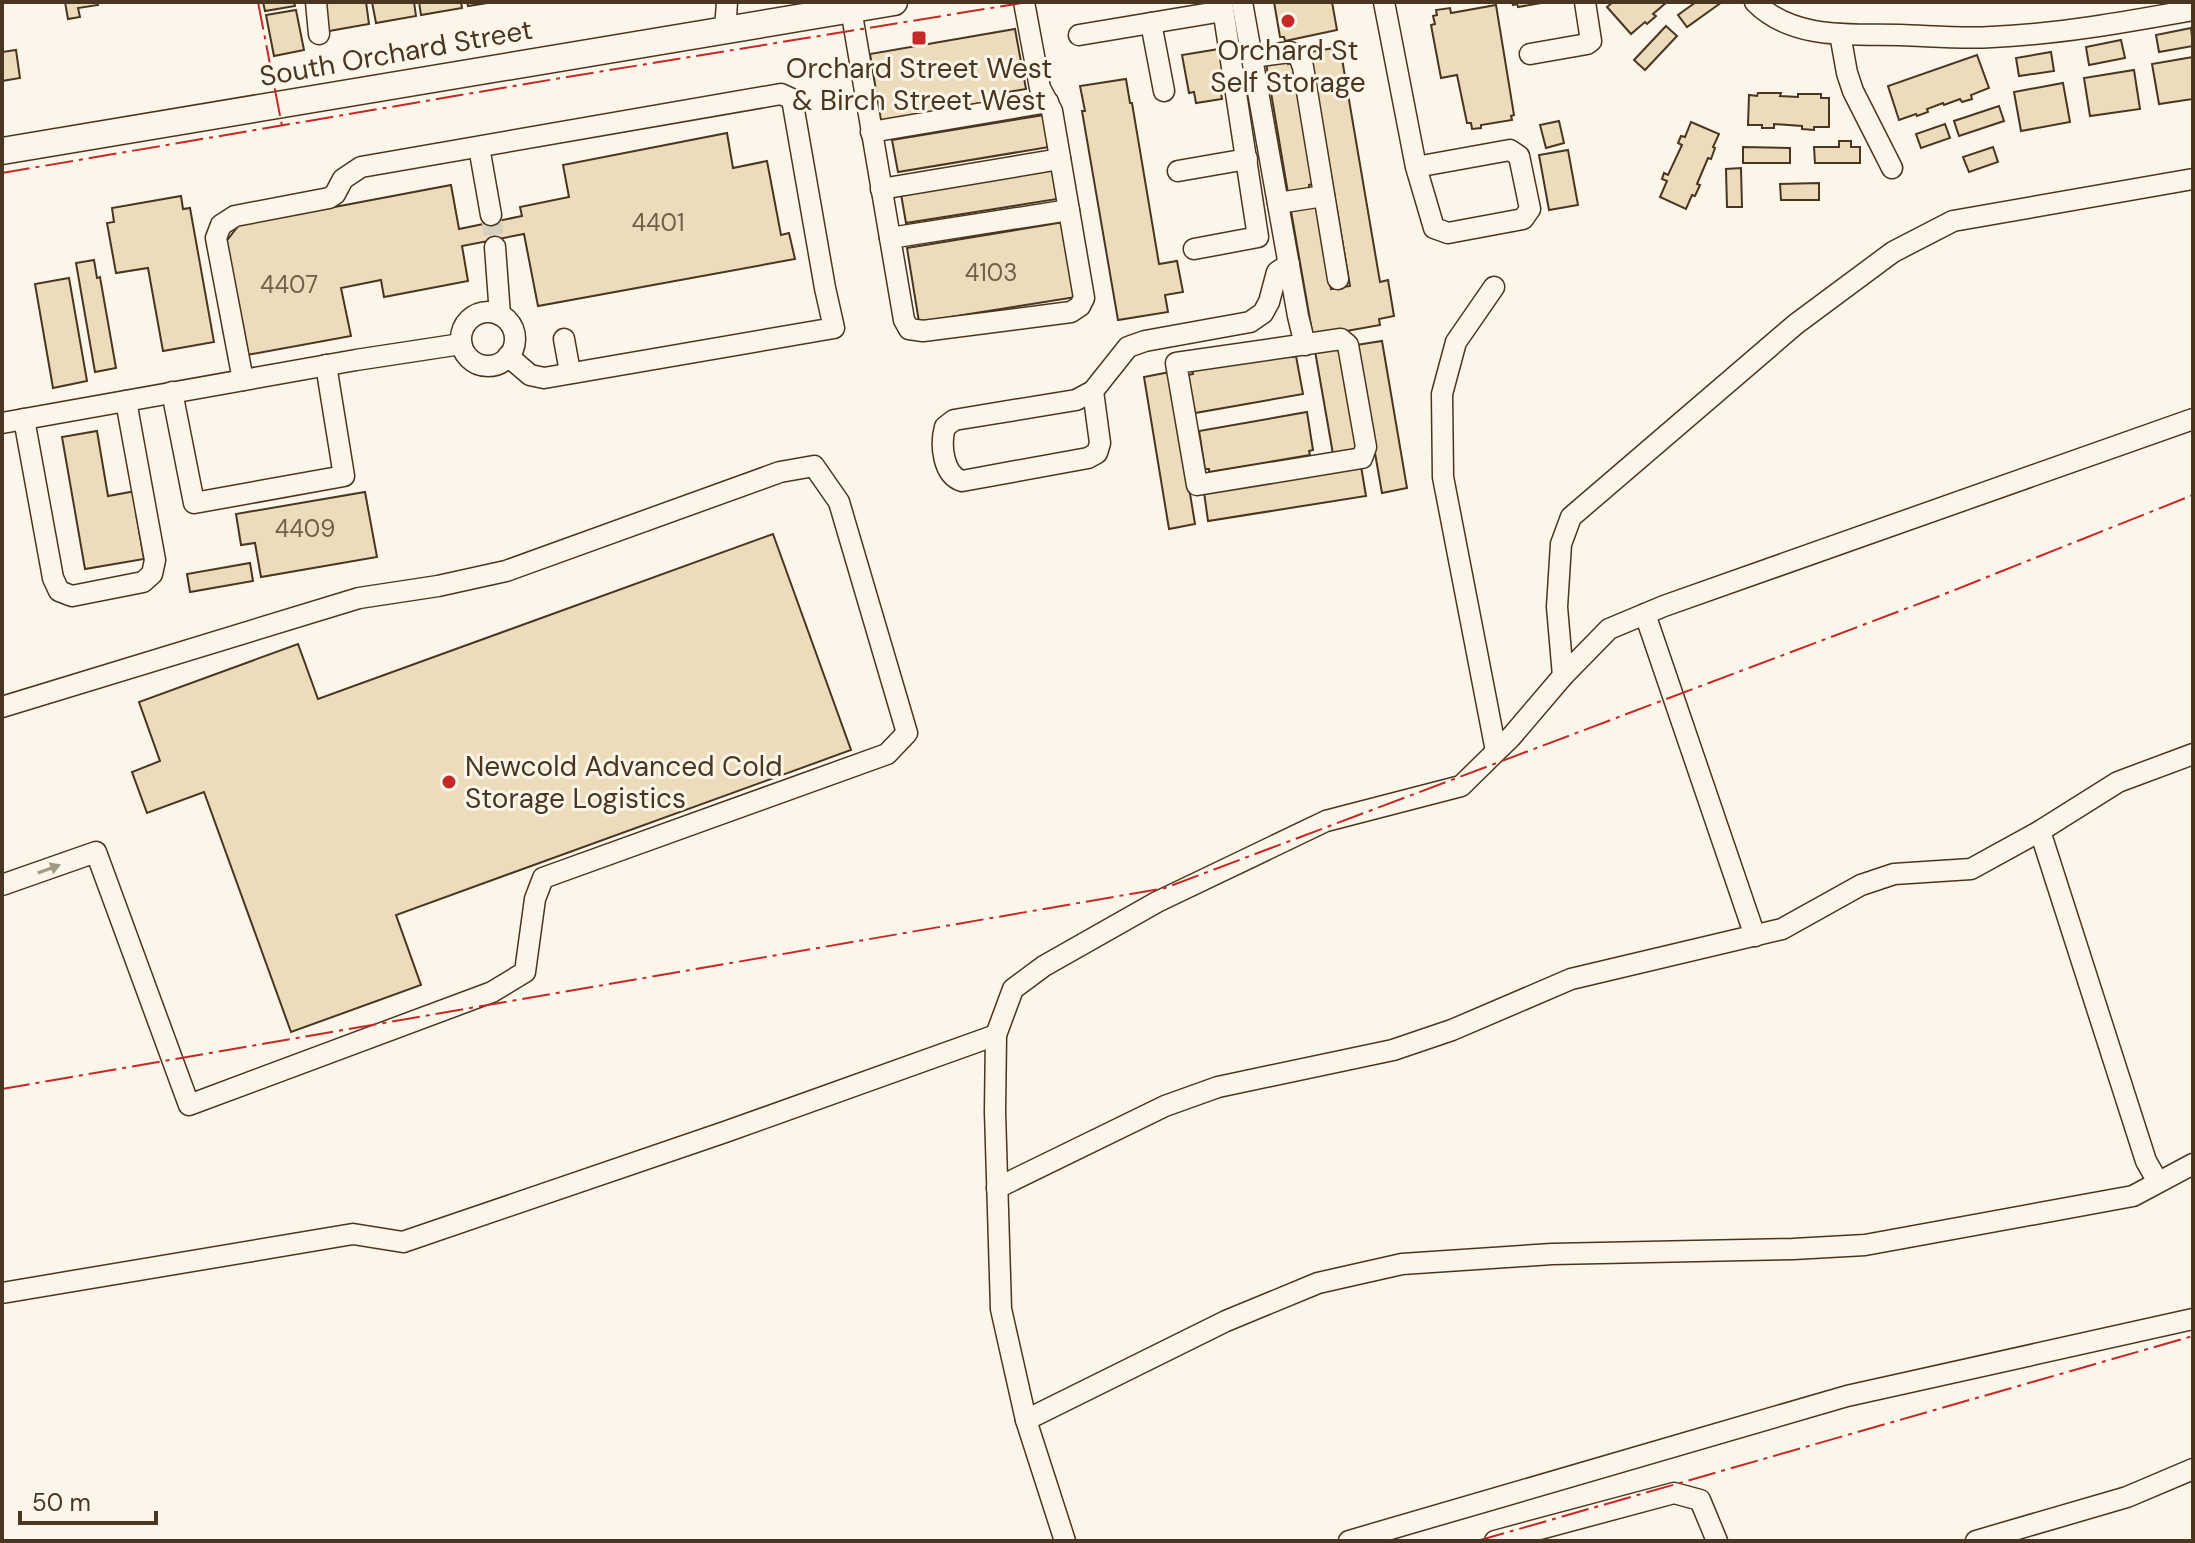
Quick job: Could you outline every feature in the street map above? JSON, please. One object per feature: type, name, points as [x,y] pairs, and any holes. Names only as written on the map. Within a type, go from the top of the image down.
[{"type":"main road","name":"South Orchard Street","points":[[2,151],[894,2]]},
{"type":"street","points":[[316,2],[319,34]]},
{"type":"street","points":[[725,30],[727,2]]},
{"type":"street","points":[[851,9],[904,320],[909,329],[923,331],[1071,312],[1080,306],[1084,298],[1052,111],[1040,88],[1024,2]]},
{"type":"street","points":[[1242,2],[1305,345]]},
{"type":"street","points":[[1384,2],[1416,167],[1434,228],[1448,233],[1523,219],[1530,209],[1519,156],[1510,150],[1416,167]]},
{"type":"street","points":[[1530,54],[1591,41],[1585,2]]},
{"type":"street","points":[[1755,2],[1770,14],[1802,29],[1840,34],[1991,37],[2096,28],[2193,10]]},
{"type":"street","points":[[1079,35],[1151,23],[1222,6],[1258,237],[1194,249]]},
{"type":"street","points":[[1151,23],[1164,91]]},
{"type":"street","points":[[1840,34],[1853,91],[1892,168]]},
{"type":"street","points":[[1253,57],[1290,52],[1299,56],[1338,279]]},
{"type":"street","points":[[243,380],[216,238],[221,225],[235,216],[329,198],[335,194],[343,179],[361,167],[781,94],[792,99],[834,328],[544,378],[530,375],[508,356]]},
{"type":"street","points":[[871,132],[1048,102]]},
{"type":"street","points":[[479,147],[491,215]]},
{"type":"street","points":[[881,189],[1060,159]]},
{"type":"street","points":[[1178,171],[1247,159]]},
{"type":"street","points":[[1563,676],[1557,607],[1561,544],[1571,517],[1796,324],[1893,252],[1953,221],[2193,179]]},
{"type":"street","points":[[1278,203],[1324,196]]},
{"type":"street","points":[[890,238],[1069,210]]},
{"type":"street","points":[[495,247],[500,315]]},
{"type":"street","points":[[1093,391],[1100,443],[1097,453],[1088,458],[962,481],[954,479],[948,471],[942,437],[945,427],[954,420],[1076,400],[1093,391],[1128,347],[1145,341],[1250,322],[1263,313],[1277,272],[1289,264]]},
{"type":"street","points":[[1494,287],[1456,342],[1442,394],[1443,477],[1496,751]]},
{"type":"street","points":[[484,312],[500,315],[507,320],[515,342],[508,356],[496,365],[481,365],[468,357],[461,344],[463,327],[468,320],[484,312]]},
{"type":"street","points":[[564,339],[570,372]]},
{"type":"street","points":[[1341,339],[1348,345],[1366,447],[1362,458],[1197,485],[1176,363],[1305,345],[1341,339]]},
{"type":"street","points":[[2,423],[461,344]]},
{"type":"street","points":[[172,392],[194,503],[209,501],[344,476],[326,365]]},
{"type":"street","points":[[24,419],[53,578],[59,591],[72,596],[143,582],[152,574],[155,560],[126,401]]},
{"type":"street","points":[[1065,1541],[1026,1420],[1001,1309],[996,1035],[1013,989],[1044,966],[1157,902],[1326,821],[1461,786],[1609,629],[2193,419]]},
{"type":"street","points":[[2,707],[359,598],[438,586],[506,571],[780,472],[814,466],[839,502],[907,733],[887,754],[543,878],[535,899],[525,972],[492,992],[189,1105],[96,852],[2,885]]},
{"type":"street","points":[[1645,614],[1755,936]]},
{"type":"street","points":[[997,1188],[1165,1106],[1218,1087],[1393,1050],[1452,1030],[1571,979],[1782,929],[1861,885],[1894,874],[1971,869],[2040,831],[2118,782],[2193,754]]},
{"type":"street","points":[[2040,831],[2146,1161],[2158,1182]]},
{"type":"street","points":[[2,1293],[353,1234],[403,1242],[996,1035]]},
{"type":"street","points":[[1026,1420],[1226,1321],[1318,1283],[1402,1264],[1552,1254],[1865,1245],[2133,1196],[2193,1164]]},
{"type":"street","points":[[1349,1541],[1847,1396],[2193,1319]]},
{"type":"street","points":[[1976,1541],[2127,1497],[2193,1469]]},
{"type":"street","points":[[1495,1541],[1674,1493],[1700,1500],[1717,1541]]},
{"type":"building","points":[[65,2],[97,2],[98,5],[78,8],[80,17],[68,19]]},
{"type":"building","points":[[263,2],[294,2],[295,6],[265,11]]},
{"type":"building","points":[[324,2],[366,2],[369,24],[329,31]]},
{"type":"building","points":[[372,2],[414,2],[416,16],[376,23]]},
{"type":"building","points":[[419,2],[461,2],[462,8],[421,15]]},
{"type":"building","points":[[467,2],[494,2],[468,6]]},
{"type":"building","points":[[1274,2],[1332,2],[1337,30],[1285,41],[1284,37],[1280,37]]},
{"type":"building","points":[[1512,2],[1547,2],[1518,7]]},
{"type":"building","points":[[1613,2],[1667,2],[1647,24],[1645,22],[1631,34],[1607,7]]},
{"type":"building","points":[[1696,2],[1722,2],[1687,27],[1678,15]]},
{"type":"building","points":[[1496,5],[1514,115],[1511,116],[1512,120],[1472,129],[1471,123],[1467,123],[1457,75],[1441,78],[1431,25],[1435,24],[1433,16],[1437,15],[1436,10],[1450,8],[1451,13]]},
{"type":"building","points":[[296,10],[304,50],[274,56],[266,15]]},
{"type":"building","points":[[1666,26],[1677,36],[1645,70],[1634,60]]},
{"type":"building","points":[[2191,28],[2193,46],[2159,52],[2156,35]]},
{"type":"building","points":[[1015,29],[1026,89],[1002,93],[1003,99],[881,121],[870,54]]},
{"type":"building","points":[[2121,40],[2125,58],[2089,65],[2086,47]]},
{"type":"building","points":[[1340,47],[1380,282],[1388,280],[1394,316],[1379,319],[1380,325],[1313,337],[1291,211],[1317,207],[1331,289],[1350,286],[1310,52]]},
{"type":"building","points":[[1219,49],[1225,86],[1220,87],[1222,99],[1196,103],[1194,92],[1189,93],[1182,55]]},
{"type":"building","points":[[16,50],[20,78],[2,81],[2,52]]},
{"type":"building","points":[[2051,52],[2054,71],[2019,76],[2016,58]]},
{"type":"building","points":[[1977,55],[1989,88],[1971,95],[1972,99],[1943,103],[1927,109],[1928,112],[1899,120],[1888,86]]},
{"type":"building","points":[[2193,57],[2193,99],[2159,104],[2152,64]]},
{"type":"building","points":[[1287,59],[1288,64],[1292,63],[1313,184],[1309,185],[1309,189],[1288,193],[1266,63]]},
{"type":"building","points":[[2134,70],[2140,109],[2090,116],[2084,78]]},
{"type":"building","points":[[1126,79],[1159,264],[1177,261],[1183,292],[1165,295],[1168,312],[1118,320],[1080,86]]},
{"type":"building","points":[[2063,83],[2070,122],[2021,131],[2014,92]]},
{"type":"building","points":[[1758,93],[1798,97],[1798,94],[1821,94],[1821,98],[1829,98],[1829,127],[1814,127],[1814,130],[1802,129],[1802,126],[1774,124],[1774,128],[1762,128],[1762,125],[1748,125],[1749,95],[1757,96]]},
{"type":"building","points":[[1999,106],[2004,121],[1959,136],[1954,121]]},
{"type":"building","points":[[1044,115],[1049,147],[898,172],[892,140]]},
{"type":"building","points":[[1559,121],[1564,143],[1546,148],[1540,125]]},
{"type":"building","points":[[1691,122],[1719,134],[1711,159],[1708,158],[1697,184],[1700,185],[1686,209],[1660,197],[1667,181],[1662,179],[1664,173],[1668,175],[1682,145],[1678,143],[1681,136],[1685,137]]},
{"type":"building","points":[[1945,124],[1950,138],[1921,148],[1916,134]]},
{"type":"building","points":[[727,133],[733,168],[767,161],[781,235],[789,233],[795,259],[538,306],[524,234],[462,246],[468,281],[384,297],[381,280],[341,288],[351,336],[247,355],[225,243],[239,225],[451,185],[459,229],[522,216],[520,207],[569,197],[563,165]]},
{"type":"building","points":[[1839,141],[1851,141],[1851,147],[1860,147],[1860,163],[1815,163],[1814,147],[1839,147]]},
{"type":"building","points":[[1743,147],[1790,148],[1790,163],[1743,163]]},
{"type":"building","points":[[1993,147],[1998,162],[1969,172],[1963,157]]},
{"type":"building","points":[[1568,150],[1578,205],[1549,210],[1539,155]]},
{"type":"building","points":[[1741,168],[1742,207],[1727,207],[1726,169]]},
{"type":"building","points":[[1052,170],[1057,199],[906,223],[901,194]]},
{"type":"building","points":[[1819,183],[1819,200],[1781,200],[1780,184]]},
{"type":"building","points":[[181,196],[183,209],[190,208],[214,342],[163,351],[148,268],[116,273],[107,223],[114,222],[112,208]]},
{"type":"building","points":[[1064,222],[1076,297],[919,322],[907,248]]},
{"type":"building","points":[[94,260],[97,278],[100,277],[116,368],[95,372],[76,263]]},
{"type":"building","points":[[69,278],[87,381],[53,388],[35,284]]},
{"type":"building","points":[[1382,341],[1407,488],[1382,493],[1356,345]]},
{"type":"building","points":[[1341,347],[1359,450],[1333,454],[1315,351]]},
{"type":"building","points":[[1292,352],[1293,357],[1296,356],[1303,394],[1195,413],[1188,375],[1193,374],[1192,370]]},
{"type":"building","points":[[1170,372],[1195,524],[1169,529],[1144,377]]},
{"type":"building","points":[[1307,412],[1313,450],[1309,451],[1310,455],[1209,472],[1205,469],[1199,431]]},
{"type":"building","points":[[97,431],[108,496],[136,491],[140,513],[136,513],[144,559],[85,569],[62,437]]},
{"type":"building","points":[[1361,466],[1366,496],[1208,521],[1204,492]]},
{"type":"building","points":[[365,492],[377,557],[261,577],[255,543],[241,545],[236,514]]},
{"type":"building","name":"Newcold Advanced Cold Storage Logistics","points":[[773,534],[851,750],[396,915],[421,985],[291,1032],[204,792],[147,813],[132,772],[160,761],[139,702],[298,644],[318,699]]},
{"type":"building","points":[[250,563],[253,581],[190,592],[187,574]]},
{"type":"tunnel","points":[[491,215],[495,247]]},
{"type":"power","points":[[258,2],[282,126]]},
{"type":"power","points":[[2,173],[1028,2]]},
{"type":"power","points":[[2,1089],[1165,888],[1937,597],[2193,495]]},
{"type":"power","points":[[1477,1541],[2193,1336]]},
{"type":"place","name":"Orchard St Self Storage","points":[[1288,21]]},
{"type":"place","name":"Orchard Street West & Birch Street West","points":[[919,38]]},
{"type":"place","name":"Newcold Advanced Cold Storage Logistics","points":[[449,782]]}]
